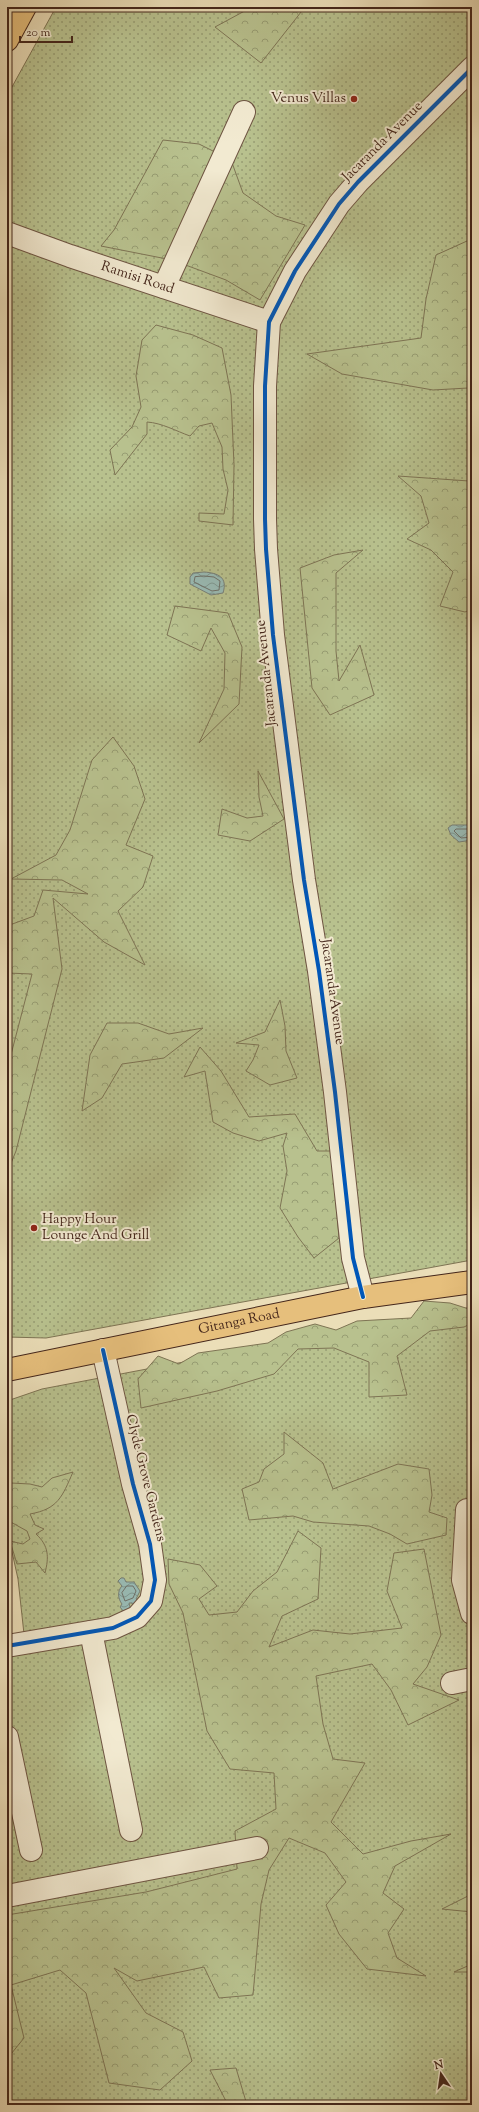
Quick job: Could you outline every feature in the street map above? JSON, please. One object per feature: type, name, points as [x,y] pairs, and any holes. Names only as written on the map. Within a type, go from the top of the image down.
[{"type":"main road","points":[[7,40],[25,7]]},
{"type":"main road","name":"Gitanga Road","points":[[7,1370],[363,1297],[472,1282]]},
{"type":"street","name":"Jacaranda Avenue","points":[[363,1297],[354,1258],[335,1092],[319,971],[304,880],[273,635],[266,534],[265,386],[269,322],[295,271],[338,204],[472,68]]},
{"type":"street","points":[[164,287],[244,112]]},
{"type":"street","name":"Ramisi Road","points":[[7,233],[269,322]]},
{"type":"street","name":"Clyde Grove Gardens","points":[[7,1646],[113,1628],[137,1617],[151,1601],[155,1580],[150,1544],[133,1484],[103,1350]]},
{"type":"street","points":[[467,1510],[463,1580],[472,1613]]},
{"type":"street","points":[[91,1632],[131,1830]]},
{"type":"street","points":[[7,1737],[31,1850]]},
{"type":"street","points":[[7,1896],[257,1848]]},
{"type":"green space","points":[[56,7],[472,7],[472,1260],[46,1338],[7,1337],[7,96]]},
{"type":"green space","points":[[252,7],[305,7],[261,63],[215,27]]},
{"type":"green space","points":[[163,140],[199,144],[231,160],[243,193],[276,216],[305,225],[260,300],[226,280],[172,260],[101,246],[114,230]]},
{"type":"green space","points":[[467,241],[472,242],[472,345],[468,388],[433,390],[342,374],[307,354],[421,338],[426,299],[436,255]]},
{"type":"green space","points":[[156,325],[193,335],[222,348],[231,395],[234,465],[233,525],[199,521],[199,513],[224,514],[228,490],[223,469],[222,447],[212,423],[199,426],[190,436],[164,426],[147,422],[147,434],[115,475],[110,450],[132,427],[141,407],[136,376],[142,340]]},
{"type":"green space","points":[[398,476],[469,481],[472,486],[472,609],[465,612],[440,606],[453,572],[431,550],[407,539],[429,523],[421,496]]},
{"type":"green space","points":[[363,550],[336,573],[336,651],[339,681],[360,645],[374,695],[330,715],[312,688],[300,568],[334,555]]},
{"type":"green space","points":[[175,606],[228,613],[242,647],[239,704],[199,743],[224,689],[225,653],[211,628],[201,651],[167,635]]},
{"type":"green space","points":[[113,737],[134,766],[145,799],[126,845],[153,856],[143,887],[118,911],[145,965],[104,942],[53,898],[62,969],[16,1151],[7,1173],[7,1070],[32,974],[7,973],[7,926],[34,916],[43,890],[88,894],[62,880],[11,879],[56,855],[70,830],[92,760]]},
{"type":"green space","points":[[258,771],[284,819],[250,841],[218,835],[222,809],[247,818],[263,816],[259,797]]},
{"type":"green space","points":[[280,1000],[285,1026],[286,1051],[297,1078],[270,1085],[246,1071],[253,1060],[259,1045],[236,1043],[265,1032]]},
{"type":"green space","points":[[107,1023],[138,1023],[169,1034],[203,1028],[164,1058],[122,1064],[102,1098],[82,1111],[90,1055]]},
{"type":"green space","points":[[200,1047],[221,1071],[249,1117],[295,1114],[317,1151],[331,1151],[339,1238],[314,1258],[298,1237],[280,1208],[287,1171],[283,1146],[287,1133],[259,1141],[233,1133],[213,1122],[205,1071],[184,1077]]},
{"type":"green space","points":[[424,1301],[450,1303],[472,1310],[472,1323],[464,1327],[430,1331],[397,1356],[407,1395],[369,1397],[369,1362],[334,1348],[298,1349],[274,1374],[217,1391],[141,1408],[138,1379],[158,1356],[179,1364],[198,1353],[268,1343],[286,1332],[315,1324],[336,1330],[357,1321],[411,1318]]},
{"type":"green space","points":[[472,1307],[472,2105],[7,2105],[7,1638],[24,1634],[18,1579],[7,1529],[7,1401],[42,1389]]},
{"type":"green space","points":[[284,1432],[323,1463],[333,1489],[398,1464],[429,1469],[432,1495],[429,1512],[447,1518],[446,1535],[407,1544],[390,1534],[369,1526],[313,1522],[293,1516],[249,1520],[242,1489],[259,1482],[264,1469],[284,1454]]},
{"type":"green space","points":[[73,1472],[62,1495],[53,1505],[47,1509],[30,1514],[35,1525],[44,1529],[36,1534],[46,1547],[47,1562],[45,1573],[36,1562],[17,1564],[10,1541],[23,1544],[30,1539],[27,1531],[7,1520],[7,1496],[11,1483],[30,1484],[42,1487],[52,1478]]},
{"type":"green space","points":[[298,1531],[321,1548],[318,1599],[282,1616],[269,1647],[313,1630],[350,1634],[402,1628],[387,1591],[394,1553],[424,1549],[441,1635],[427,1667],[413,1684],[459,1700],[408,1725],[391,1690],[372,1664],[316,1676],[323,1724],[333,1759],[365,1763],[331,1822],[363,1854],[411,1841],[451,1834],[395,1866],[383,1893],[404,1909],[388,1933],[397,1958],[426,1976],[367,1969],[339,1934],[326,1905],[346,1882],[325,1853],[289,1838],[269,1870],[261,1904],[253,1995],[219,1998],[204,1967],[137,1981],[114,1968],[146,2013],[183,2032],[192,2061],[160,2090],[109,2083],[86,1993],[60,1970],[11,1985],[24,2038],[7,2059],[7,1915],[146,1892],[237,1869],[235,1831],[276,1809],[274,1773],[230,1769],[207,1731],[183,1613],[169,1584],[168,1559],[200,1565],[217,1586],[199,1599],[209,1615],[237,1612],[253,1591],[277,1572]]},
{"type":"green space","points":[[472,1894],[472,1912],[442,1909]]},
{"type":"green space","points":[[472,1964],[472,1972],[454,1972]]},
{"type":"green space","points":[[236,2068],[247,2105],[228,2105],[210,2070]]},
{"type":"water","points":[[193,573],[214,573],[221,577],[224,583],[223,593],[211,595],[190,584],[190,577]]},
{"type":"water","points":[[452,825],[472,825],[472,840],[459,842],[451,835],[448,828]]},
{"type":"water","points":[[121,1578],[124,1578],[126,1582],[134,1582],[140,1591],[136,1599],[138,1600],[133,1606],[132,1603],[129,1603],[129,1610],[124,1612],[120,1607],[122,1604],[119,1590],[122,1586],[118,1581]]},
{"type":"cycle path","points":[[363,1297],[353,1258],[335,1092],[319,971],[304,880],[273,635],[265,519],[265,386],[269,322],[295,271],[339,204],[358,182],[472,68]]},
{"type":"cycle path","points":[[7,1646],[113,1628],[137,1617],[151,1601],[155,1580],[150,1544],[133,1484],[103,1350]]},
{"type":"place","name":"Venus Villas","points":[[354,99]]},
{"type":"place","name":"Happy Hour Lounge And Grill","points":[[34,1228]]}]
